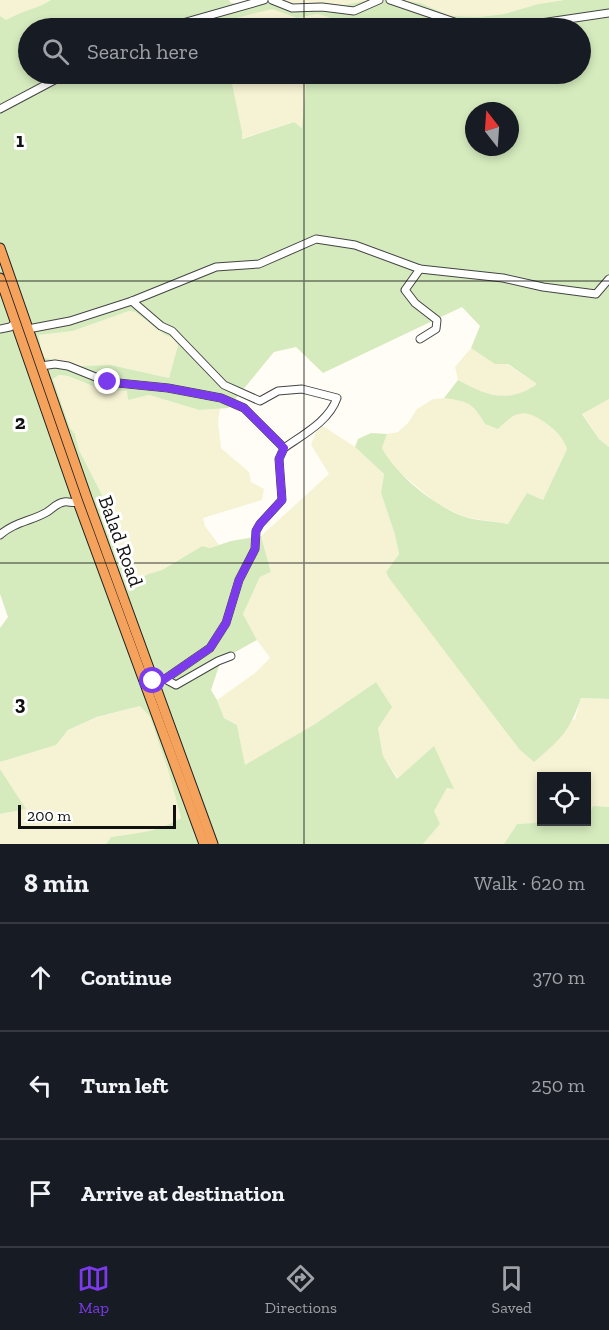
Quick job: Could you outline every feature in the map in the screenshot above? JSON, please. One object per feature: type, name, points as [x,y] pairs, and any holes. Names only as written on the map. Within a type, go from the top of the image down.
[{"type":"highway","name":"Balad Road","points":[[0,248],[204,844]]},
{"type":"highway","name":"Balad Road","points":[[0,278],[78,502],[213,844]]},
{"type":"street","points":[[200,18],[264,0]]},
{"type":"street","points":[[272,0],[292,8],[322,7],[354,12],[379,0]]},
{"type":"street","points":[[390,0],[443,18]]},
{"type":"street","points":[[575,18],[609,13]]},
{"type":"street","points":[[0,109],[47,84]]},
{"type":"street","points":[[28,328],[70,321],[132,301],[216,267],[259,264],[316,239],[355,245],[420,269],[503,278],[543,287],[596,294],[609,279]]},
{"type":"street","points":[[420,269],[405,290],[416,303],[437,320],[436,329],[420,339]]},
{"type":"street","points":[[132,301],[161,326],[172,331],[224,385],[260,401],[278,391],[302,389],[337,398],[333,410],[301,438],[284,448],[279,459],[282,500],[256,531],[255,549],[239,580],[226,623],[210,648],[165,679],[149,682]]},
{"type":"street","points":[[0,329],[16,323]]},
{"type":"street","points":[[41,366],[55,364],[68,366],[108,382],[168,388],[221,398],[244,408],[284,448]]},
{"type":"street","points":[[0,535],[12,526],[48,512],[56,505],[78,502]]},
{"type":"street","points":[[165,679],[176,685],[231,656]]},
{"type":"shaded area","points":[[0,0],[51,0],[6,20],[0,16]]},
{"type":"shaded area","points":[[283,0],[369,0],[339,6],[319,2],[293,5]]},
{"type":"shaded area","points":[[402,0],[564,0],[538,4],[504,14],[479,17],[450,16],[421,3]]},
{"type":"shaded area","points":[[272,8],[296,18],[234,18]]},
{"type":"shaded area","points":[[317,14],[329,18],[296,18]]},
{"type":"shaded area","points":[[232,84],[306,84],[303,128],[293,122],[241,139]]},
{"type":"shaded area","points":[[129,311],[135,312],[165,335],[173,338],[178,345],[169,378],[111,365],[77,366],[42,357],[39,335],[73,331]]},
{"type":"shaded area","points":[[471,348],[495,363],[507,364],[537,384],[526,392],[509,397],[480,393],[458,380],[455,367]]},
{"type":"shaded area","points":[[59,375],[68,376],[103,390],[128,391],[128,400],[149,395],[199,410],[228,408],[220,409],[218,421],[221,448],[249,472],[251,482],[264,489],[262,500],[203,518],[205,526],[219,545],[210,548],[202,546],[162,570],[148,574],[132,584],[123,572],[121,553],[102,495],[79,450],[75,434],[70,428],[53,379]]},
{"type":"shaded area","points":[[433,399],[462,401],[475,407],[485,424],[521,413],[533,413],[563,437],[567,449],[543,501],[527,494],[508,524],[464,517],[436,503],[389,463],[382,448],[387,434],[398,432],[408,423],[417,409]]},
{"type":"shaded area","points":[[609,399],[609,447],[599,439],[582,413]]},
{"type":"shaded area","points":[[323,426],[355,447],[384,474],[381,493],[399,554],[386,572],[519,749],[575,719],[581,698],[609,699],[609,807],[594,807],[591,815],[591,772],[537,772],[537,823],[517,824],[504,844],[423,844],[440,824],[433,812],[447,788],[453,789],[398,779],[383,756],[378,728],[376,682],[315,724],[245,766],[237,725],[224,718],[217,700],[255,673],[270,658],[243,614],[260,577],[271,572],[261,536],[329,474],[311,445],[316,432]]},
{"type":"shaded area","points":[[140,706],[150,717],[181,818],[169,825],[138,834],[111,837],[106,844],[0,844],[0,814],[26,809],[0,769],[0,762],[55,745],[68,730],[98,717]]},
{"type":"green space","points":[[51,0],[229,0],[231,3],[240,4],[251,0],[283,0],[293,5],[319,2],[339,6],[369,0],[402,0],[421,3],[450,16],[479,17],[504,14],[538,4],[564,0],[609,0],[609,399],[582,414],[599,439],[609,447],[609,699],[581,698],[573,719],[563,734],[534,762],[519,749],[389,578],[386,572],[399,554],[381,493],[384,474],[355,447],[358,439],[371,433],[387,434],[382,448],[396,468],[428,497],[467,518],[508,524],[527,493],[543,500],[567,449],[557,432],[533,415],[521,413],[510,418],[498,429],[485,424],[477,411],[469,404],[444,398],[458,380],[488,394],[507,396],[537,384],[508,364],[495,364],[471,348],[480,326],[462,307],[323,373],[296,347],[274,352],[228,408],[199,410],[149,395],[128,400],[127,391],[103,390],[68,376],[59,375],[53,379],[79,450],[102,495],[121,553],[123,572],[132,584],[148,574],[162,570],[202,546],[210,548],[231,541],[261,536],[271,572],[260,577],[243,614],[257,640],[221,660],[211,690],[224,718],[237,725],[245,765],[315,724],[376,682],[392,707],[378,728],[383,756],[397,779],[434,746],[454,789],[447,788],[434,811],[440,824],[423,844],[106,844],[111,837],[156,829],[181,818],[150,717],[140,706],[97,717],[68,730],[56,745],[0,762],[0,628],[8,617],[0,594],[0,16],[6,20]],"holes":[[[129,311],[135,312],[165,335],[173,338],[178,345],[169,378],[111,365],[77,366],[42,357],[39,335],[73,331]]]},
{"type":"green space","points":[[0,769],[26,809],[0,814]]},
{"type":"green space","points":[[593,806],[609,807],[609,844],[504,844],[517,824],[537,823],[537,826],[591,826]]},
{"type":"route","points":[[108,382],[168,388],[221,398],[244,408],[284,448],[279,459],[282,500],[256,531],[255,549],[239,580],[226,623],[210,648],[165,679],[153,681]]}]
